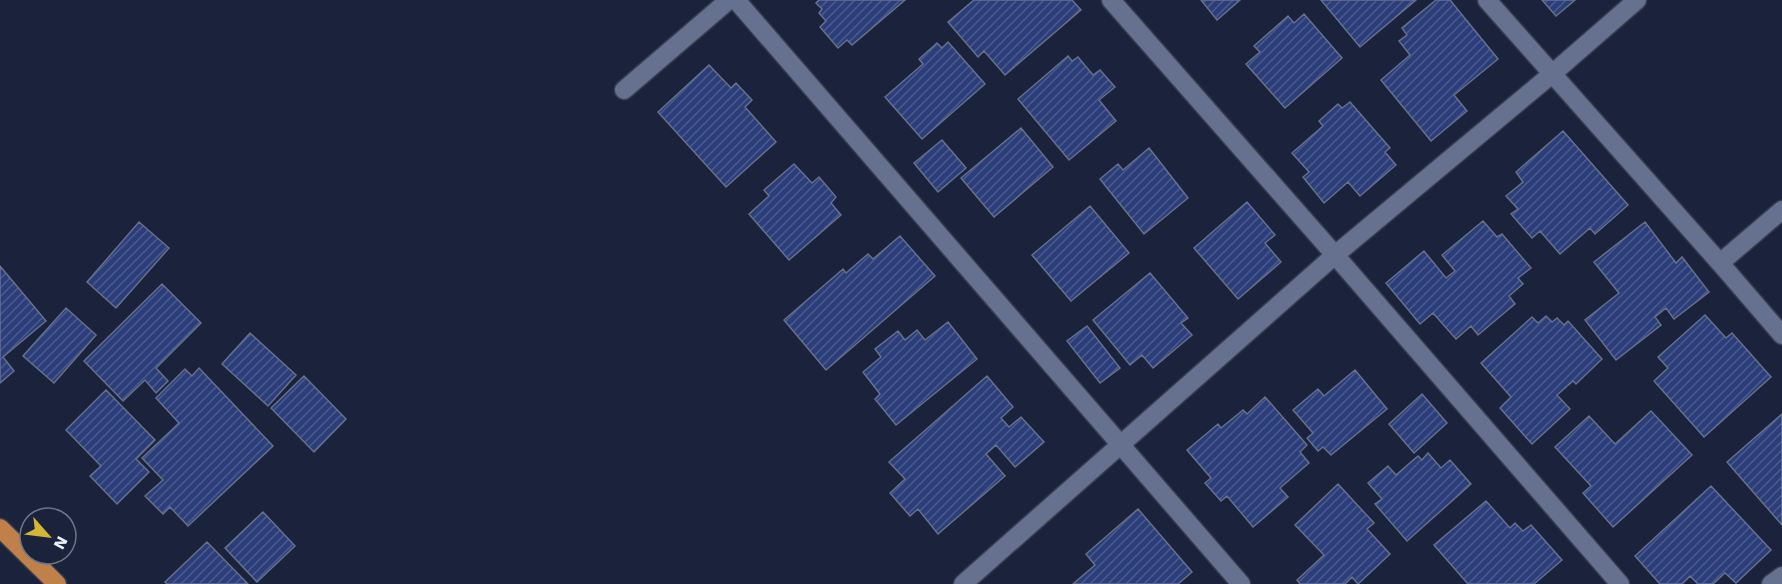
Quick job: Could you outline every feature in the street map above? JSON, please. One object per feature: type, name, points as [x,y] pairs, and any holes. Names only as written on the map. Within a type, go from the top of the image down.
[{"type":"main road","points":[[0,528],[57,584]]},
{"type":"street","points":[[624,90],[729,0]]},
{"type":"street","points":[[736,0],[1240,584]]},
{"type":"street","points":[[1111,0],[1620,584]]},
{"type":"street","points":[[1487,0],[1782,335]]},
{"type":"street","points":[[963,584],[1335,255],[1637,0]]},
{"type":"street","points":[[1720,263],[1782,210]]},
{"type":"street","points":[[1771,584],[1782,576]]},
{"type":"building","points":[[819,0],[905,0],[852,45],[847,40],[838,48],[820,27],[826,21],[819,13],[822,9],[816,3]]},
{"type":"building","points":[[974,0],[1072,0],[1081,10],[1005,75],[984,51],[978,57],[948,22]]},
{"type":"building","points":[[1201,0],[1240,0],[1217,20]]},
{"type":"building","points":[[1321,0],[1416,0],[1360,47]]},
{"type":"building","points":[[1436,0],[1450,0],[1498,59],[1454,95],[1467,111],[1431,141],[1381,80],[1410,55],[1399,41],[1407,35],[1402,28]]},
{"type":"building","points":[[1542,0],[1575,0],[1556,16]]},
{"type":"building","points":[[1304,14],[1342,58],[1285,108],[1246,64],[1260,52],[1254,46],[1288,16],[1294,23]]},
{"type":"building","points":[[948,42],[985,84],[922,139],[885,97],[923,64],[919,59],[937,43],[942,48]]},
{"type":"building","points":[[1068,56],[1072,61],[1078,57],[1093,75],[1100,70],[1115,87],[1099,100],[1116,121],[1069,160],[1018,99]]},
{"type":"building","points":[[709,65],[731,88],[736,83],[752,100],[745,107],[776,142],[726,187],[658,112]]},
{"type":"building","points":[[1350,102],[1390,148],[1385,152],[1396,165],[1360,196],[1348,182],[1324,203],[1303,177],[1309,172],[1292,153],[1323,126],[1319,121],[1338,104],[1342,108]]},
{"type":"building","points":[[1021,128],[1053,167],[994,217],[961,178]]},
{"type":"building","points":[[1563,131],[1628,205],[1595,234],[1590,228],[1560,254],[1540,231],[1532,238],[1511,214],[1518,209],[1506,196],[1523,182],[1516,172]]},
{"type":"building","points":[[942,140],[966,168],[938,192],[914,163]]},
{"type":"building","points":[[1149,148],[1188,198],[1144,234],[1100,179],[1118,164],[1123,170]]},
{"type":"building","points":[[794,164],[812,183],[819,177],[836,197],[831,203],[841,215],[789,260],[749,214],[769,196],[764,190]]},
{"type":"building","points":[[1247,202],[1275,235],[1265,243],[1281,262],[1238,299],[1194,248]]},
{"type":"building","points":[[1090,206],[1129,253],[1071,301],[1032,255]]},
{"type":"building","points":[[1483,221],[1497,237],[1502,234],[1531,268],[1518,278],[1523,284],[1509,296],[1515,304],[1478,335],[1471,326],[1456,339],[1433,313],[1420,324],[1386,283],[1424,251],[1446,278],[1455,271],[1442,255]]},
{"type":"building","points":[[139,222],[169,248],[116,308],[87,282]]},
{"type":"building","points":[[1645,222],[1676,263],[1682,257],[1709,292],[1674,319],[1666,308],[1655,317],[1661,325],[1616,360],[1585,320],[1619,293],[1594,262]]},
{"type":"building","points":[[900,236],[935,276],[826,370],[784,320],[843,269],[846,273],[868,254],[873,259]]},
{"type":"building","points":[[0,266],[46,321],[3,357],[14,371],[0,383]]},
{"type":"building","points":[[1150,273],[1188,318],[1181,323],[1192,335],[1153,368],[1142,355],[1130,365],[1093,320]]},
{"type":"building","points":[[162,284],[201,323],[156,368],[168,381],[156,393],[145,380],[123,401],[84,361]]},
{"type":"building","points":[[66,308],[96,335],[54,383],[23,356]]},
{"type":"building","points":[[1705,315],[1726,338],[1732,333],[1771,377],[1704,437],[1654,381],[1668,368],[1658,357]]},
{"type":"building","points":[[1546,316],[1552,322],[1557,318],[1564,325],[1568,321],[1602,359],[1576,384],[1573,381],[1557,395],[1570,409],[1532,444],[1500,408],[1511,397],[1481,363],[1532,317],[1538,323]]},
{"type":"building","points":[[948,322],[977,359],[896,425],[875,399],[880,394],[863,372],[881,357],[875,349],[898,331],[905,340],[917,330],[925,340]]},
{"type":"building","points":[[1087,326],[1120,368],[1100,383],[1067,341]]},
{"type":"building","points":[[250,333],[296,375],[268,406],[222,364]]},
{"type":"building","points":[[199,368],[273,446],[188,526],[170,507],[163,514],[145,496],[163,480],[142,458],[179,423],[156,398],[185,369],[192,376]]},
{"type":"building","points":[[1355,370],[1387,409],[1331,455],[1323,447],[1318,451],[1307,438],[1313,433],[1293,410],[1318,389],[1324,396]]},
{"type":"building","points":[[304,376],[346,419],[314,452],[271,408]]},
{"type":"building","points":[[987,376],[1013,407],[1001,418],[1009,427],[1021,417],[1044,442],[1015,467],[996,445],[986,454],[1005,476],[938,534],[918,509],[910,516],[890,493],[905,479],[889,462]]},
{"type":"building","points":[[106,390],[155,440],[136,459],[149,472],[117,504],[90,476],[101,466],[66,430]]},
{"type":"building","points":[[1422,394],[1447,423],[1414,453],[1389,424]]},
{"type":"building","points":[[1265,397],[1307,445],[1300,452],[1309,463],[1280,488],[1288,497],[1253,527],[1227,496],[1221,501],[1205,483],[1211,478],[1187,450],[1218,424],[1221,428],[1243,410],[1247,414]]},
{"type":"building","points":[[1651,411],[1692,455],[1613,527],[1583,493],[1591,486],[1555,447],[1589,416],[1615,444]]},
{"type":"building","points":[[1782,414],[1782,525],[1727,462]]},
{"type":"building","points":[[1428,453],[1441,468],[1450,460],[1471,484],[1407,541],[1375,504],[1382,499],[1368,483],[1388,466],[1396,475],[1418,456],[1422,460]]},
{"type":"building","points":[[1338,484],[1374,523],[1367,529],[1390,554],[1358,584],[1352,577],[1345,584],[1300,584],[1297,580],[1324,555],[1295,525]]},
{"type":"building","points":[[1711,486],[1771,550],[1736,583],[1725,573],[1713,584],[1698,584],[1690,576],[1682,584],[1660,584],[1635,556]]},
{"type":"building","points":[[1486,501],[1510,528],[1515,523],[1523,531],[1531,525],[1562,560],[1534,584],[1468,584],[1434,545]]},
{"type":"building","points":[[1138,509],[1192,572],[1178,584],[1073,584],[1095,565],[1086,554]]},
{"type":"building","points":[[263,512],[295,546],[257,582],[225,548]]},
{"type":"building","points":[[207,542],[248,584],[167,584],[165,582]]}]
